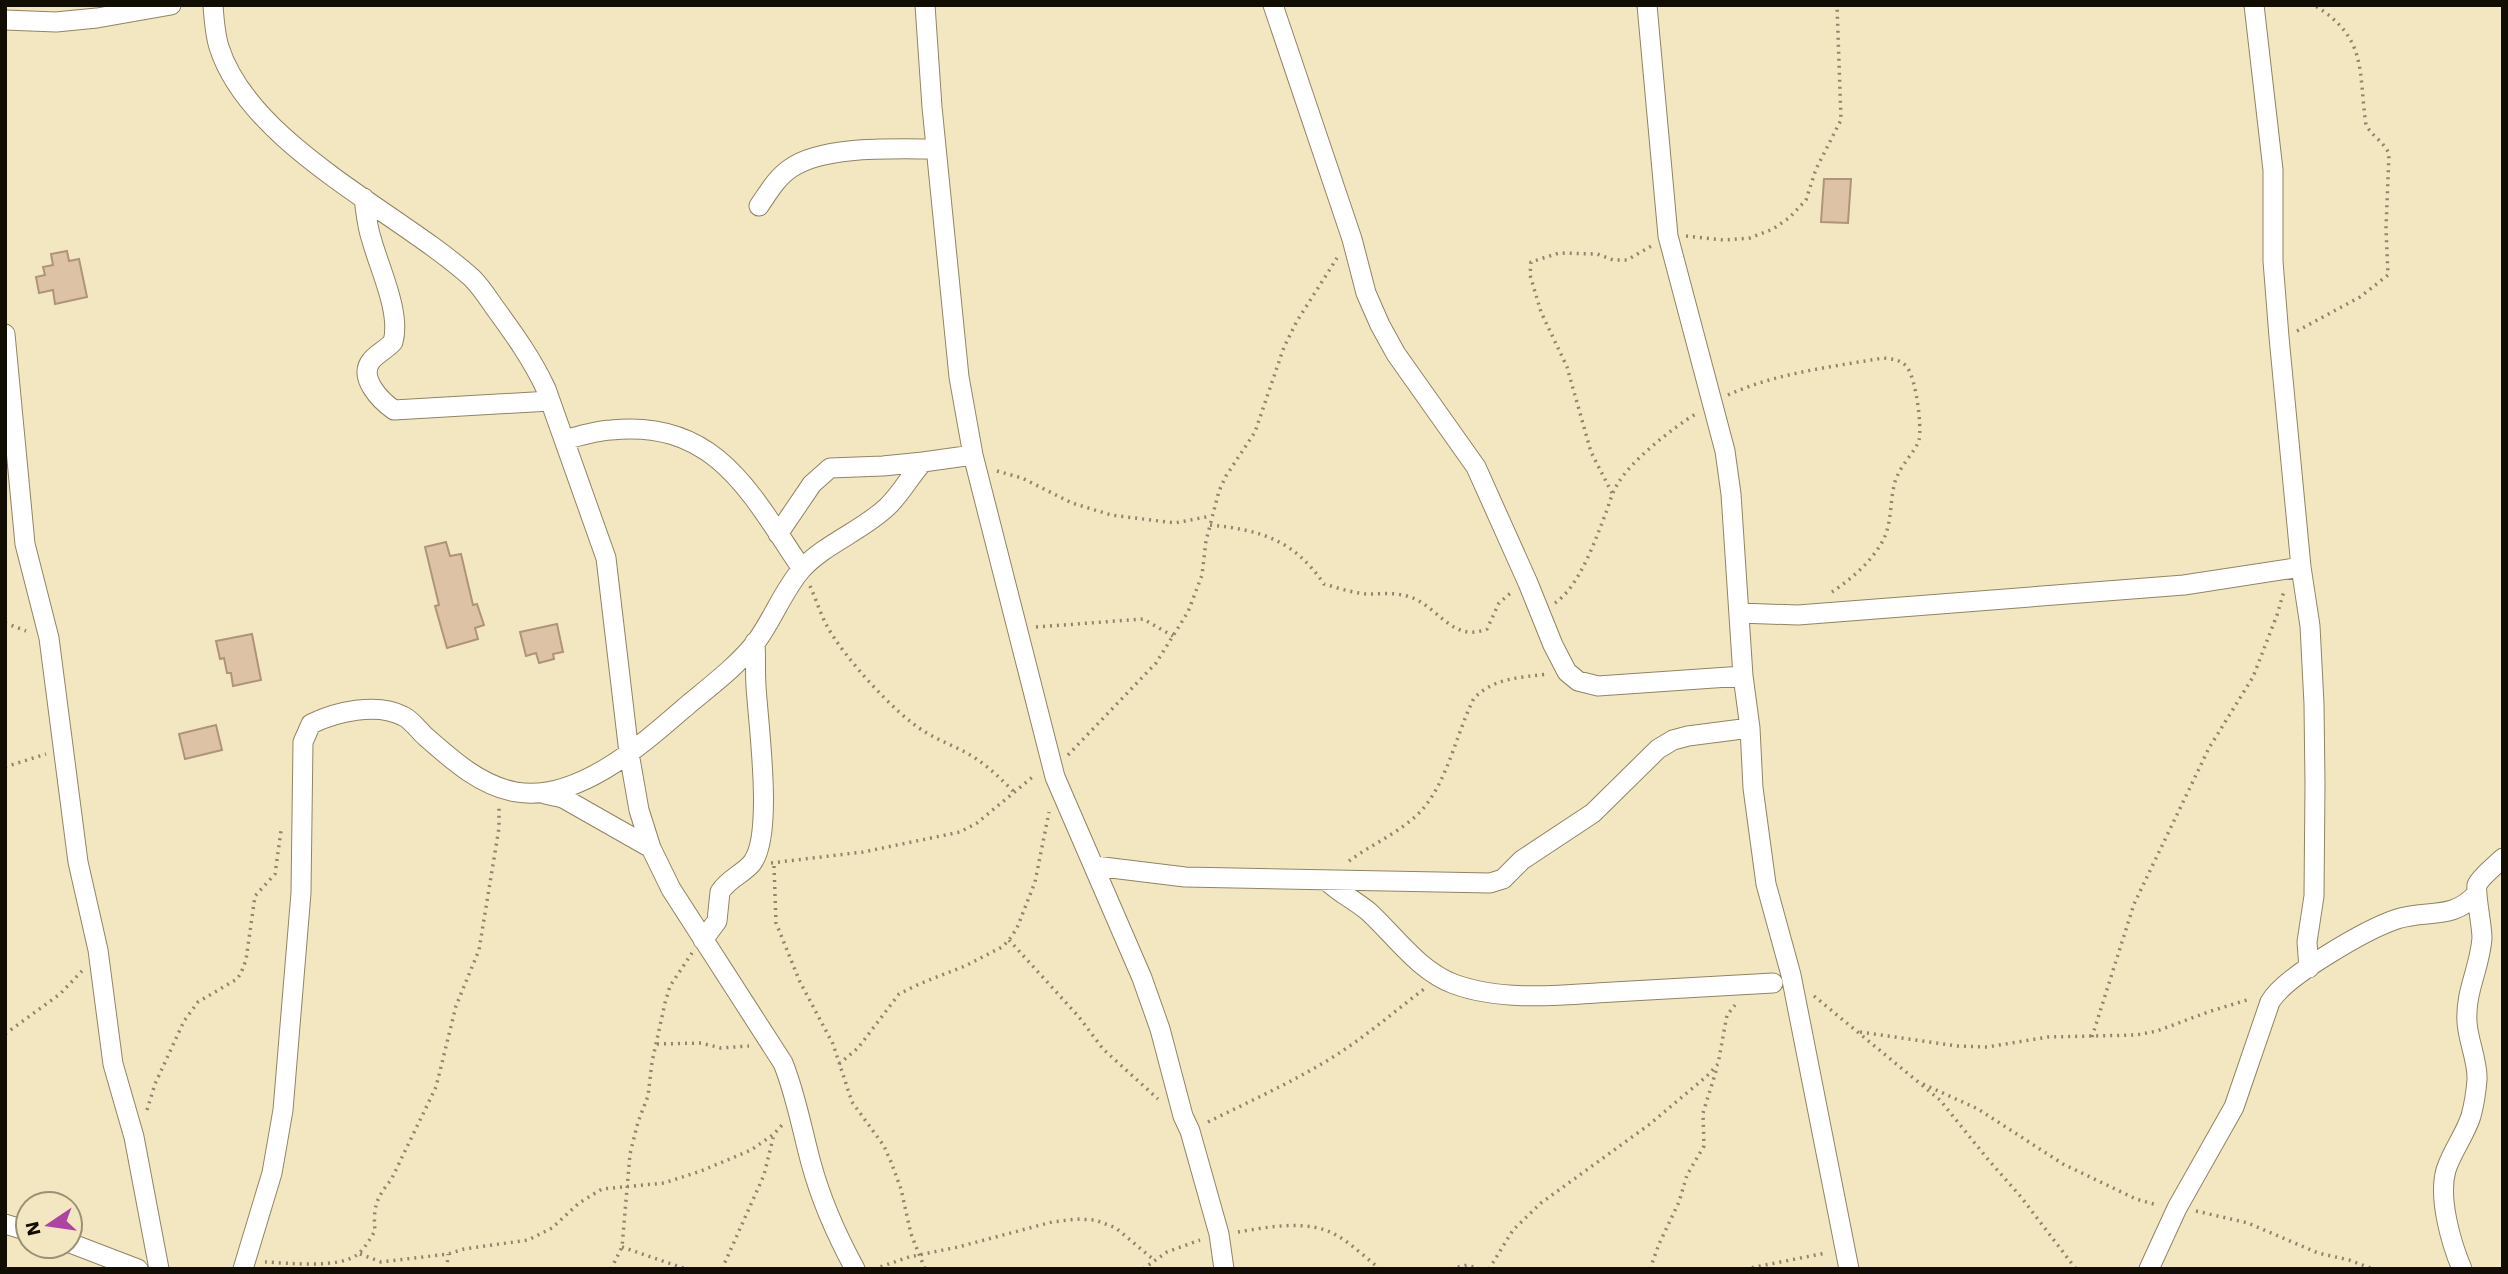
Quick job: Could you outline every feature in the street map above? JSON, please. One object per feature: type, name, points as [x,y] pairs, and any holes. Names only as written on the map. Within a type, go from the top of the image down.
[{"type":"street","points":[[5,20],[70,21],[171,5]]},
{"type":"street","points":[[214,5],[215,33],[219,49],[232,76],[273,127],[303,153],[474,280],[528,353],[550,401],[606,558],[629,753],[639,810],[651,848],[671,889],[703,941],[773,1044],[791,1083],[812,1166],[826,1208],[855,1269]]},
{"type":"street","points":[[925,5],[936,149],[959,377],[974,459],[1053,770],[1142,978],[1160,1029],[1219,1234],[1224,1269]]},
{"type":"street","points":[[1273,5],[1352,239],[1366,293],[1380,325],[1396,354],[1476,467],[1567,672],[1578,681],[1598,685],[1742,676]]},
{"type":"street","points":[[1647,5],[1668,236],[1726,451],[1742,676],[1766,884],[1791,975],[1847,1259]]},
{"type":"street","points":[[2254,5],[2273,170],[2273,261],[2296,568],[2310,626],[2314,704],[2314,896],[2307,942],[2309,968]]},
{"type":"street","points":[[759,206],[788,170],[802,161],[881,149],[936,149]]},
{"type":"street","points":[[364,198],[368,226],[389,292],[395,328],[393,342],[371,360],[367,368],[369,383],[381,401],[394,410],[550,401]]},
{"type":"street","points":[[5,334],[25,544],[49,638],[78,862],[97,950],[113,1064],[134,1137],[159,1269]]},
{"type":"street","points":[[564,440],[610,430],[645,429],[694,441],[743,483],[802,569]]},
{"type":"street","points":[[778,534],[812,484],[830,468],[974,459]]},
{"type":"street","points":[[540,793],[573,785],[601,771],[649,739],[717,681],[755,642],[802,569],[886,508],[923,462]]},
{"type":"street","points":[[1739,613],[1798,615],[2184,585],[2296,568]]},
{"type":"street","points":[[703,941],[717,921],[720,892],[753,862],[760,842],[763,812],[755,642]]},
{"type":"street","points":[[244,1265],[272,1173],[283,1110],[301,893],[303,742],[311,724],[327,716],[365,710],[384,710],[404,716],[443,751],[493,786],[518,793],[540,793],[563,798],[651,848]]},
{"type":"street","points":[[1095,866],[1185,877],[1476,883],[1499,881],[1529,855],[1593,813],[1658,749],[1673,740],[1688,736],[1750,728]]},
{"type":"street","points":[[2462,1269],[2450,1241],[2445,1209],[2445,1172],[2470,1119],[2475,1096],[2477,1075],[2467,1024],[2466,1003],[2470,982],[2479,959],[2482,938],[2478,883],[2503,859]]},
{"type":"street","points":[[1326,880],[1337,891],[1366,910],[1424,966],[1439,977],[1470,989],[1542,996],[1773,983]]},
{"type":"street","points":[[2149,1269],[2177,1208],[2234,1107],[2270,1002],[2277,992],[2309,968],[2378,927],[2399,918],[2422,914],[2437,915],[2454,910],[2468,904],[2477,893]]},
{"type":"street","points":[[84,1248],[138,1269]]},
{"type":"path","points":[[1612,493],[1591,452],[1567,367],[1541,312],[1530,275],[1531,262],[1559,253],[1597,254],[1612,260],[1627,260],[1668,236],[1724,240],[1750,238],[1773,229],[1789,218],[1806,200],[1816,169],[1841,120],[1837,5]]},
{"type":"path","points":[[2279,337],[2299,330],[2360,297],[2383,281],[2389,271],[2386,228],[2389,154],[2366,125],[2357,50],[2341,25],[2314,5]]},
{"type":"path","points":[[753,862],[774,864],[863,852],[960,832],[976,823],[1013,791],[1053,770],[1156,663],[1188,612],[1202,575],[1212,516],[1226,476],[1255,432],[1284,347],[1297,321],[1352,239]]},
{"type":"path","points":[[1540,613],[1567,594],[1590,550],[1612,493],[1623,475],[1667,433],[1712,405],[1752,386],[1804,372],[1883,358],[1897,359],[1908,369],[1919,408],[1919,442],[1900,467],[1894,485],[1889,526],[1880,546],[1863,568],[1832,592]]},
{"type":"path","points":[[974,459],[1022,478],[1072,503],[1111,515],[1175,523],[1212,516]]},
{"type":"path","points":[[1210,525],[1244,528],[1289,545],[1310,564],[1324,584],[1365,594],[1387,593],[1412,597],[1452,626],[1465,631],[1487,629],[1499,603],[1506,595],[1528,583]]},
{"type":"path","points":[[2092,1037],[2134,904],[2209,748],[2253,677],[2296,568]]},
{"type":"path","points":[[802,569],[827,626],[853,663],[888,701],[926,733],[992,770],[1013,791]]},
{"type":"path","points":[[1017,628],[1143,619],[1173,636]]},
{"type":"path","points":[[1326,880],[1359,853],[1391,835],[1422,810],[1436,789],[1474,698],[1485,688],[1497,681],[1567,672]]},
{"type":"path","points":[[5,768],[62,749]]},
{"type":"path","points":[[244,1265],[341,1261],[359,1254],[375,1231],[374,1211],[381,1192],[391,1180],[436,1087],[456,1006],[479,950],[499,828],[499,806],[493,786]]},
{"type":"path","points":[[839,1064],[858,1048],[900,994],[965,966],[1002,947],[1009,940],[1017,929],[1035,882],[1049,811]]},
{"type":"path","points":[[134,1137],[184,1021],[198,1002],[237,979],[241,973],[246,960],[255,896],[275,874],[281,829]]},
{"type":"path","points":[[774,864],[776,923],[800,982],[833,1044],[852,1102],[884,1146],[891,1162],[901,1189],[911,1234],[925,1269]]},
{"type":"path","points":[[1009,940],[1079,1017],[1103,1049],[1186,1124],[1293,1080],[1333,1057],[1439,977]]},
{"type":"path","points":[[611,1269],[622,1247],[630,1154],[648,1096],[652,1062],[670,986],[684,963],[703,941]]},
{"type":"path","points":[[5,1034],[60,994],[97,950]]},
{"type":"path","points":[[1791,975],[1940,1100],[2021,1197],[2076,1269]]},
{"type":"path","points":[[1858,1032],[1956,1046],[1987,1047],[2048,1037],[2136,1035],[2157,1031],[2207,1012],[2277,992]]},
{"type":"path","points":[[1650,1269],[1679,1202],[1687,1175],[1703,1149],[1702,1119],[1718,1064],[1727,1016],[1735,1004],[1745,999]]},
{"type":"path","points":[[657,1044],[701,1043],[722,1048],[773,1044]]},
{"type":"path","points":[[1489,1269],[1513,1230],[1541,1203],[1650,1124],[1718,1064]]},
{"type":"path","points":[[1917,1082],[1978,1109],[2063,1164],[2136,1199],[2248,1223],[2318,1253],[2373,1269]]},
{"type":"path","points":[[359,1254],[381,1262],[449,1254],[464,1249],[528,1240],[552,1228],[579,1203],[602,1189],[664,1182],[701,1171],[751,1150],[774,1135],[797,1107]]},
{"type":"path","points":[[722,1269],[764,1175],[774,1135]]},
{"type":"path","points":[[874,1269],[909,1257],[1052,1222],[1085,1219],[1104,1222],[1116,1228],[1154,1260]]},
{"type":"path","points":[[1143,1269],[1154,1260],[1180,1247],[1219,1234],[1272,1227],[1316,1228],[1338,1236],[1380,1269]]},
{"type":"path","points":[[622,1247],[686,1269]]},
{"type":"path","points":[[447,1269],[449,1254]]},
{"type":"path","points":[[1745,1269],[1847,1259]]},
{"type":"path","points":[[1451,1269],[1467,1265],[1480,1269]]},
{"type":"building","points":[[1824,179],[1851,179],[1848,223],[1821,222]]},
{"type":"building","points":[[67,251],[69,261],[79,259],[87,297],[55,304],[53,290],[39,293],[36,277],[45,275],[43,267],[53,265],[51,254]]},
{"type":"building","points":[[446,542],[450,556],[461,554],[473,605],[477,604],[484,625],[475,628],[478,639],[447,648],[435,606],[439,605],[425,547]]},
{"type":"building","points":[[557,624],[563,652],[553,654],[554,659],[539,663],[536,653],[526,656],[520,632]]},
{"type":"building","points":[[252,634],[261,680],[233,686],[231,673],[227,673],[224,658],[220,659],[216,641]]},
{"type":"building","points":[[216,725],[222,750],[185,759],[179,734]]}]
